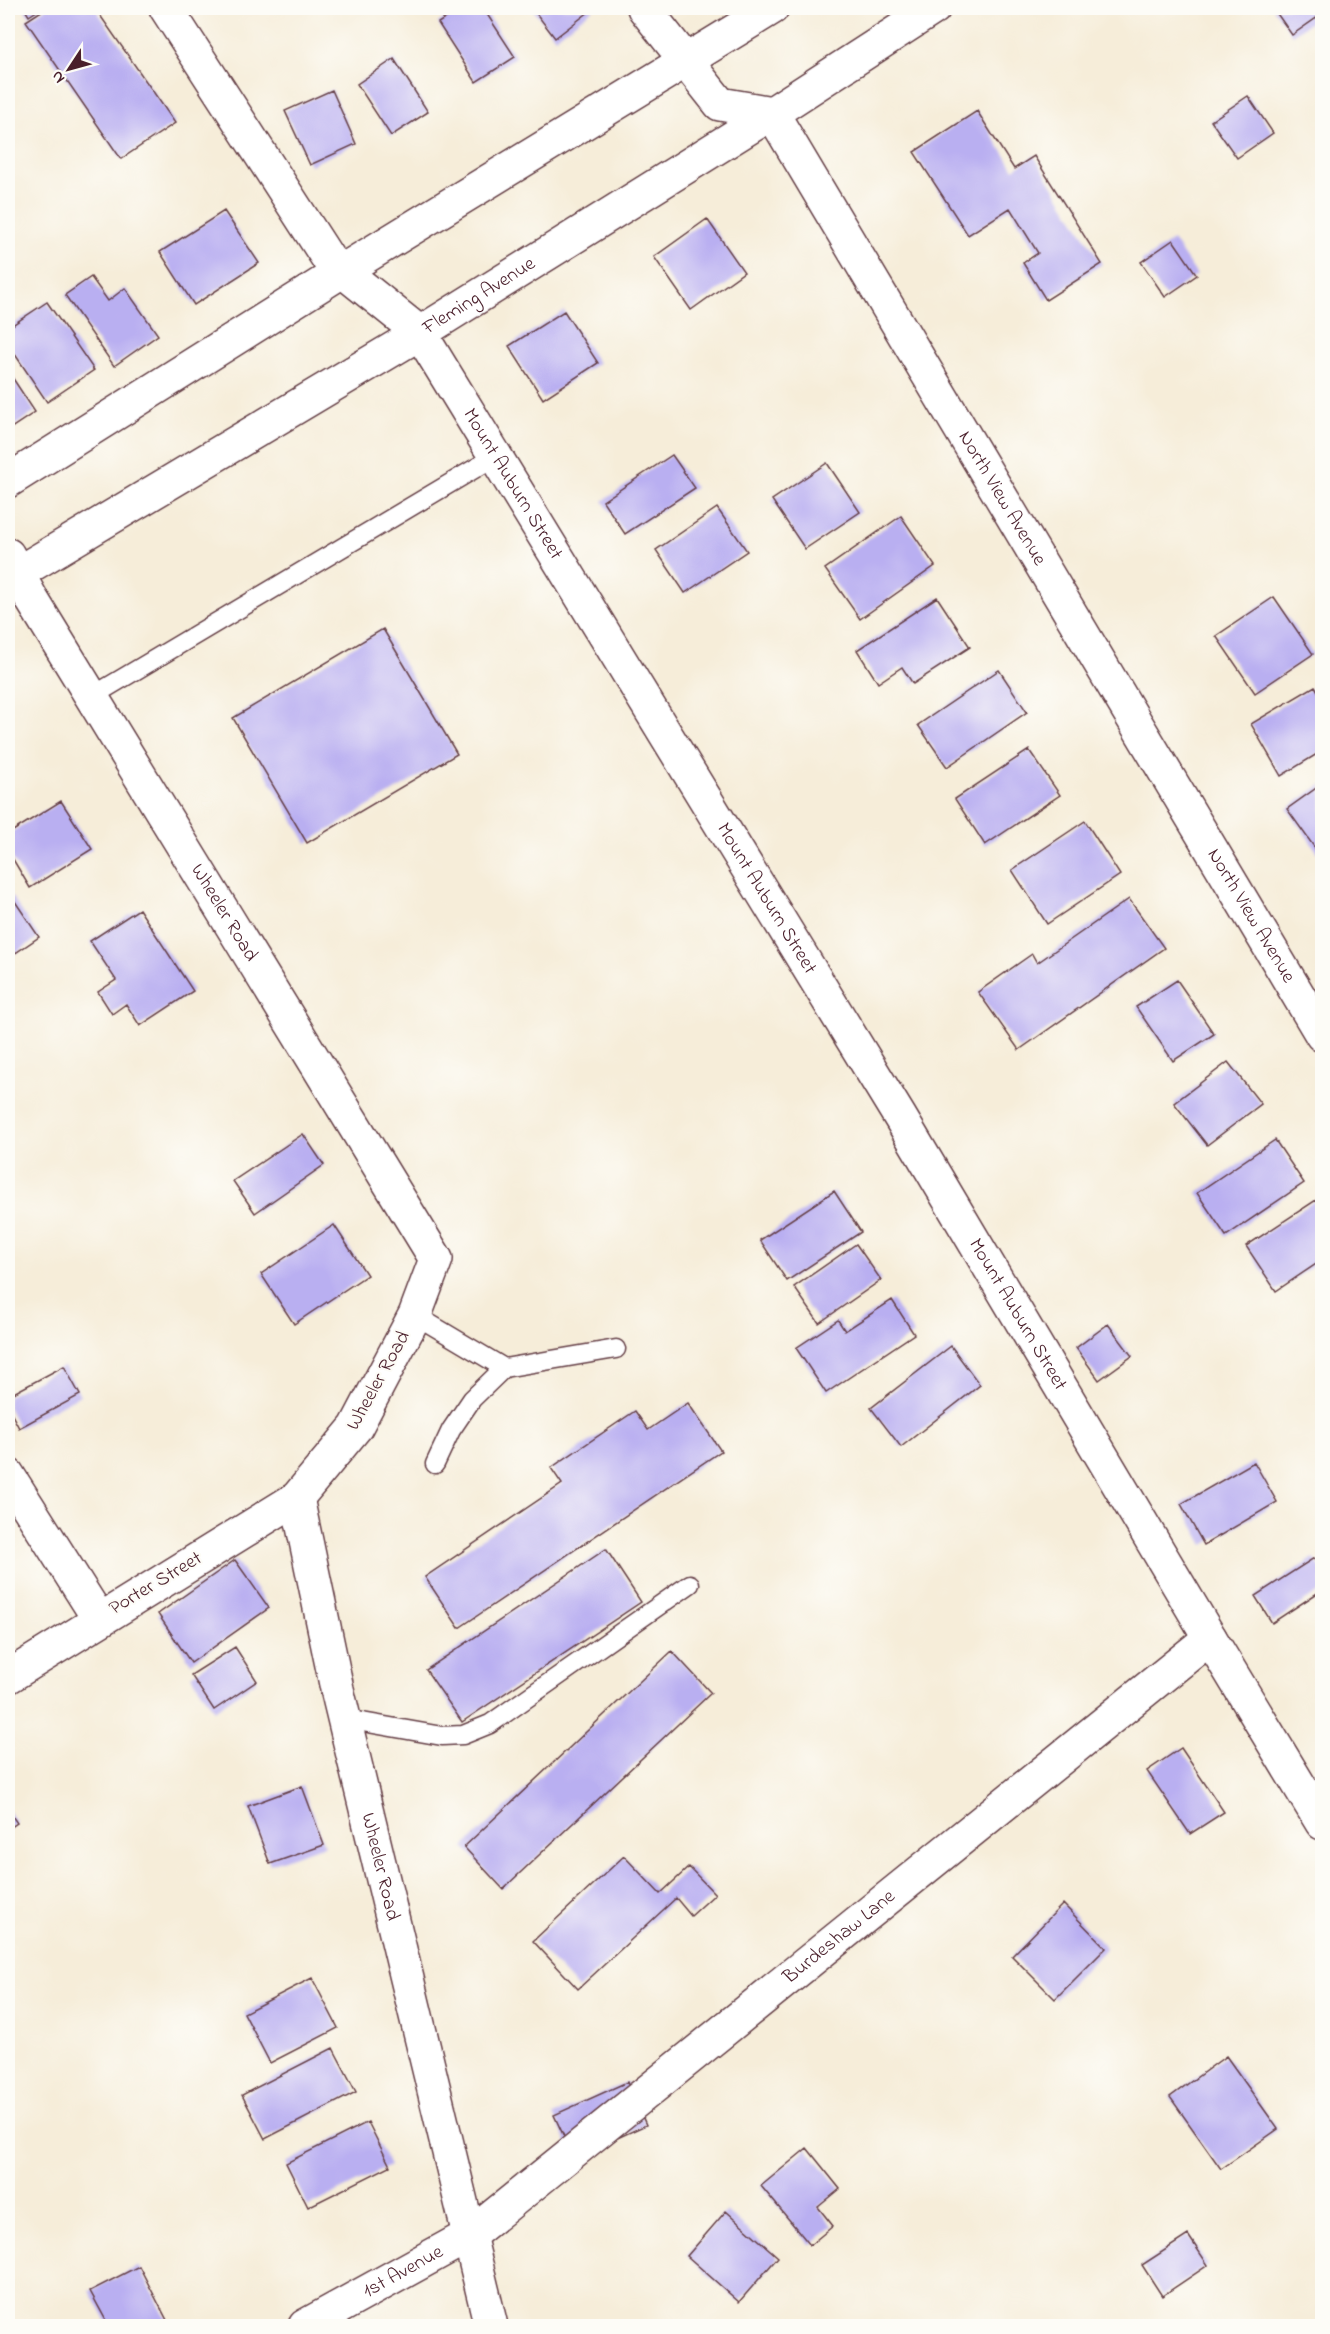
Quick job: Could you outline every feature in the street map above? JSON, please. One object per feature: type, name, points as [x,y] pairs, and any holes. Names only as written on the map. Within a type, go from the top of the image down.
[{"type":"street","name":"Mount Auburn Street","points":[[166,8],[329,260],[420,333],[894,1107],[1210,1638],[1323,1823]]},
{"type":"street","points":[[644,8],[720,104],[772,113]]},
{"type":"street","points":[[8,481],[342,271],[772,8]]},
{"type":"street","name":"Fleming Avenue","points":[[16,585],[772,113],[934,8]]},
{"type":"street","name":"North View Avenue","points":[[772,113],[1323,1035]]},
{"type":"street","name":"Wheeler Road","points":[[16,585],[91,697],[436,1259],[415,1315],[356,1427],[297,1498],[345,1719],[491,2326]]},
{"type":"street","name":"Porter Street","points":[[8,1476],[99,1619],[297,1498]]},
{"type":"street","points":[[8,1677],[99,1619]]},
{"type":"street","name":"Burdeshaw Lane","points":[[470,2235],[1210,1638]]},
{"type":"street","name":"1st Avenue","points":[[305,2326],[470,2235]]},
{"type":"lane","points":[[91,697],[496,456]]},
{"type":"lane","points":[[415,1315],[504,1368]]},
{"type":"lane","points":[[435,1464],[451,1430],[472,1398],[504,1368],[616,1349]]},
{"type":"lane","points":[[345,1719],[442,1736],[463,1735],[490,1724],[690,1584]]},
{"type":"building","points":[[24,8],[41,8],[29,16]]},
{"type":"building","points":[[46,8],[95,8],[175,123],[121,159],[26,21]]},
{"type":"building","points":[[462,8],[483,8],[515,57],[476,82],[438,23]]},
{"type":"building","points":[[532,8],[594,8],[555,38]]},
{"type":"building","points":[[1273,8],[1322,8],[1322,14],[1292,35]]},
{"type":"building","points":[[394,59],[428,112],[391,136],[357,84]]},
{"type":"building","points":[[332,90],[356,144],[310,165],[285,111]]},
{"type":"building","points":[[1248,96],[1273,133],[1237,158],[1211,121]]},
{"type":"building","points":[[977,111],[1014,169],[1034,156],[1102,264],[1046,300],[1023,263],[1038,253],[1010,208],[968,235],[914,152]]},
{"type":"building","points":[[224,211],[259,263],[194,305],[160,252]]},
{"type":"building","points":[[707,219],[744,272],[691,310],[654,257]]},
{"type":"building","points":[[1173,240],[1197,275],[1165,297],[1141,262]]},
{"type":"building","points":[[91,277],[108,301],[125,288],[158,335],[114,366],[65,295]]},
{"type":"building","points":[[47,302],[94,370],[47,402],[8,344],[8,328]]},
{"type":"building","points":[[564,311],[598,363],[543,399],[509,346]]},
{"type":"building","points":[[8,371],[35,412],[8,430]]},
{"type":"building","points":[[672,455],[695,488],[625,534],[603,501]]},
{"type":"building","points":[[827,463],[860,512],[805,549],[772,500]]},
{"type":"building","points":[[717,508],[747,551],[685,593],[656,550]]},
{"type":"building","points":[[901,516],[935,566],[860,619],[825,569]]},
{"type":"building","points":[[937,597],[970,647],[913,684],[902,667],[878,683],[857,650]]},
{"type":"building","points":[[1274,597],[1313,654],[1255,693],[1216,636]]},
{"type":"building","points":[[383,629],[457,754],[307,843],[233,718]]},
{"type":"building","points":[[999,670],[1027,712],[947,767],[918,725]]},
{"type":"building","points":[[1315,686],[1322,698],[1322,751],[1281,776],[1251,724]]},
{"type":"building","points":[[1029,750],[1060,795],[985,845],[955,799]]},
{"type":"building","points":[[1322,784],[1322,858],[1287,809]]},
{"type":"building","points":[[61,801],[92,849],[30,888],[8,851],[8,834]]},
{"type":"building","points":[[1085,821],[1120,875],[1047,924],[1012,870]]},
{"type":"building","points":[[8,891],[39,937],[8,958]]},
{"type":"building","points":[[1129,899],[1164,948],[1019,1050],[978,992],[1032,954],[1037,963]]},
{"type":"building","points":[[139,909],[193,991],[140,1026],[126,1004],[112,1014],[98,992],[116,980],[90,941]]},
{"type":"building","points":[[1177,980],[1214,1034],[1173,1061],[1136,1007]]},
{"type":"building","points":[[1228,1062],[1261,1104],[1207,1145],[1174,1103]]},
{"type":"building","points":[[303,1134],[324,1165],[255,1213],[233,1181]]},
{"type":"building","points":[[1275,1140],[1304,1183],[1226,1236],[1197,1193]]},
{"type":"building","points":[[834,1191],[861,1232],[787,1281],[760,1240]]},
{"type":"building","points":[[1316,1200],[1322,1210],[1322,1260],[1276,1291],[1246,1246]]},
{"type":"building","points":[[334,1225],[367,1275],[294,1324],[261,1274]]},
{"type":"building","points":[[856,1244],[881,1280],[819,1323],[794,1287]]},
{"type":"building","points":[[892,1300],[914,1334],[826,1393],[796,1348],[838,1320],[845,1331]]},
{"type":"building","points":[[1108,1324],[1132,1356],[1099,1380],[1076,1348]]},
{"type":"building","points":[[951,1346],[980,1385],[901,1447],[871,1408]]},
{"type":"building","points":[[64,1366],[80,1395],[19,1428],[8,1407],[8,1396]]},
{"type":"building","points":[[688,1403],[721,1451],[459,1628],[425,1577],[562,1484],[551,1468],[635,1411],[648,1430]]},
{"type":"building","points":[[1254,1462],[1277,1502],[1204,1545],[1181,1504]]},
{"type":"building","points":[[606,1549],[641,1602],[462,1722],[426,1670]]},
{"type":"building","points":[[1314,1558],[1322,1570],[1322,1590],[1272,1623],[1255,1596]]},
{"type":"building","points":[[235,1560],[269,1608],[191,1663],[158,1614]]},
{"type":"building","points":[[235,1647],[257,1681],[214,1710],[191,1675]]},
{"type":"building","points":[[672,1651],[711,1693],[503,1889],[464,1847]]},
{"type":"building","points":[[1181,1748],[1224,1812],[1190,1834],[1147,1771]]},
{"type":"building","points":[[302,1786],[324,1845],[270,1864],[248,1806]]},
{"type":"building","points":[[8,1810],[17,1823],[8,1829]]},
{"type":"building","points":[[624,1856],[660,1894],[689,1867],[715,1894],[691,1916],[676,1898],[578,1989],[533,1941]]},
{"type":"building","points":[[1063,1904],[1106,1948],[1055,1999],[1012,1956]]},
{"type":"building","points":[[312,1978],[338,2028],[270,2063],[244,2013]]},
{"type":"building","points":[[333,2048],[356,2092],[265,2139],[242,2095]]},
{"type":"building","points":[[1226,2056],[1278,2129],[1221,2169],[1170,2097]]},
{"type":"building","points":[[627,2082],[646,2125],[574,2158],[554,2115]]},
{"type":"building","points":[[368,2122],[390,2166],[308,2207],[286,2163]]},
{"type":"building","points":[[807,2148],[840,2189],[818,2207],[833,2226],[810,2245],[761,2186]]},
{"type":"building","points":[[726,2211],[778,2257],[739,2302],[687,2256]]},
{"type":"building","points":[[1188,2235],[1208,2265],[1162,2296],[1142,2265]]},
{"type":"building","points":[[139,2266],[170,2326],[109,2326],[90,2291]]}]
